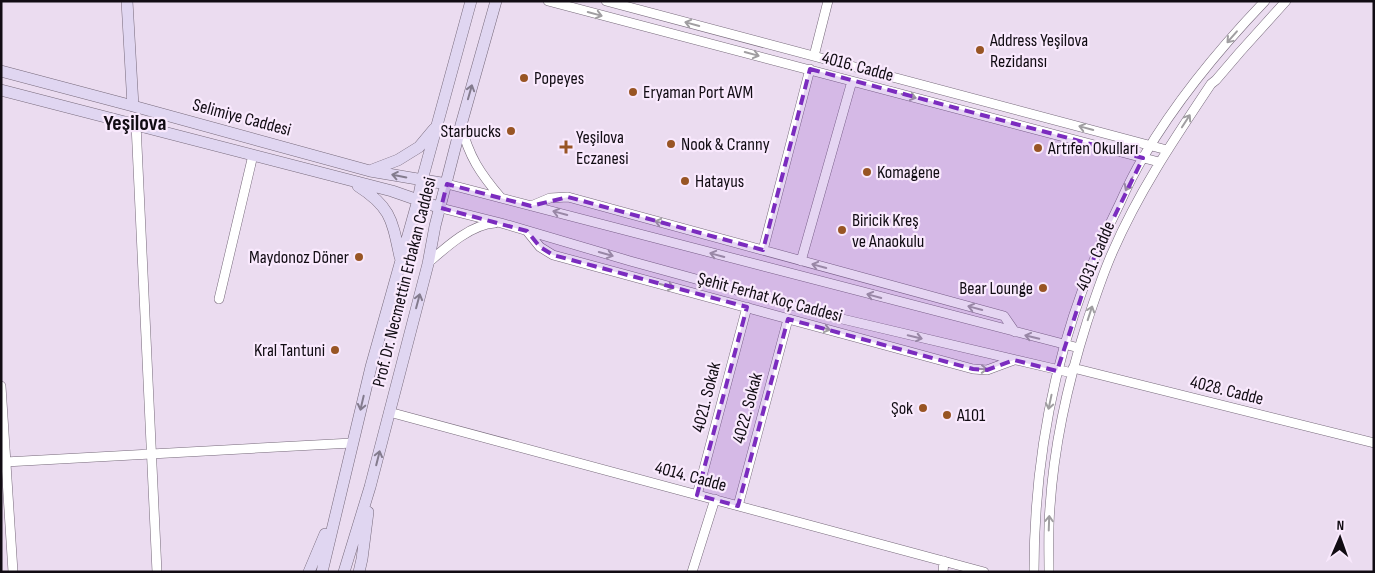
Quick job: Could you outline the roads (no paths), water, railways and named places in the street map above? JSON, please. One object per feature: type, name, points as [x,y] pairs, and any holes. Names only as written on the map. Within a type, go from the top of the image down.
[{"type":"main road","points":[[127,1],[133,106]]},
{"type":"main road","name":"Prof. Dr. Necmettin Erbakan Caddesi","points":[[322,572],[370,367],[472,1]]},
{"type":"main road","name":"Prof. Dr. Necmettin Erbakan Caddesi","points":[[344,572],[370,487],[390,412],[461,126],[496,1]]},
{"type":"main road","points":[[1,63],[17,75]]},
{"type":"main road","name":"Selimiye Caddesi","points":[[1,71],[370,171],[447,184]]},
{"type":"main road","name":"Selimiye Caddesi","points":[[3,91],[392,191],[441,208]]},
{"type":"main road","points":[[370,171],[398,160],[418,147],[437,126]]},
{"type":"main road","points":[[350,181],[373,196],[385,208],[393,224],[400,259]]},
{"type":"main road","points":[[359,572],[370,487]]},
{"type":"main road","points":[[309,572],[337,507]]},
{"type":"street","name":"4016. Cadde","points":[[548,1],[1159,162]]},
{"type":"street","name":"4016. Cadde","points":[[606,1],[1167,150]]},
{"type":"street","points":[[814,56],[828,1]]},
{"type":"street","name":"4031. Cadde","points":[[1034,572],[1035,522],[1040,463],[1047,416],[1064,345],[1094,258],[1150,145],[1193,85],[1265,1]]},
{"type":"street","name":"4031. Cadde","points":[[1049,572],[1050,507],[1054,465],[1072,371],[1100,284],[1113,251],[1159,162],[1210,84],[1216,80],[1286,1]]},
{"type":"street","points":[[763,250],[810,70]]},
{"type":"street","points":[[802,261],[852,81]]},
{"type":"street","points":[[136,124],[157,572]]},
{"type":"street","points":[[461,126],[472,159],[482,175],[501,198]]},
{"type":"street","points":[[219,299],[253,155]]},
{"type":"street","name":"Şehit Ferhat Koç Caddesi","points":[[447,184],[1079,348]]},
{"type":"street","points":[[531,206],[550,198],[568,197],[1004,316],[1014,332]]},
{"type":"street","name":"Şehit Ferhat Koç Caddesi","points":[[441,208],[502,223],[630,261],[838,318],[1057,371],[1072,371]]},
{"type":"street","name":"Şehit Ferhat Koç Caddesi","points":[[428,264],[444,248],[475,228],[488,224],[502,223]]},
{"type":"street","name":"Şehit Ferhat Koç Caddesi","points":[[527,231],[540,247],[553,255],[973,369],[987,370],[1014,360]]},
{"type":"street","name":"4021. Sokak","points":[[697,495],[747,308]]},
{"type":"street","name":"4022. Sokak","points":[[738,506],[788,319]]},
{"type":"street","name":"4028. Cadde","points":[[1072,371],[1374,444]]},
{"type":"street","points":[[1,386],[12,572]]},
{"type":"street","name":"4014. Cadde","points":[[390,412],[984,572]]},
{"type":"street","points":[[6,462],[352,443]]},
{"type":"street","points":[[692,572],[715,500]]},
{"type":"street","points":[[943,572],[944,561]]},
{"type":"place","name":"Address Yeşilova Rezidansı","points":[[980,50]]},
{"type":"place","name":"Popeyes","points":[[524,78]]},
{"type":"place","name":"Eryaman Port AVM","points":[[633,92]]},
{"type":"place","name":"Starbucks","points":[[511,131]]},
{"type":"place","name":"Nook & Cranny","points":[[671,144]]},
{"type":"place","name":"Yeşilova Eczanesi","points":[[566,147]]},
{"type":"place","name":"Artıfen Okulları","points":[[1038,148]]},
{"type":"place","name":"Komagene","points":[[867,172]]},
{"type":"place","name":"Hatayus","points":[[685,181]]},
{"type":"place","name":"Biricik Kreş ve Anaokulu","points":[[842,230]]},
{"type":"place","name":"Maydonoz Döner","points":[[359,257]]},
{"type":"place","name":"Bear Lounge","points":[[1043,288]]},
{"type":"place","name":"Kral Tantuni","points":[[335,350]]},
{"type":"place","name":"Şok","points":[[923,408]]},
{"type":"place","name":"A101","points":[[947,415]]},
{"type":"district","name":"Yeşilova","points":[[135,122]]}]
